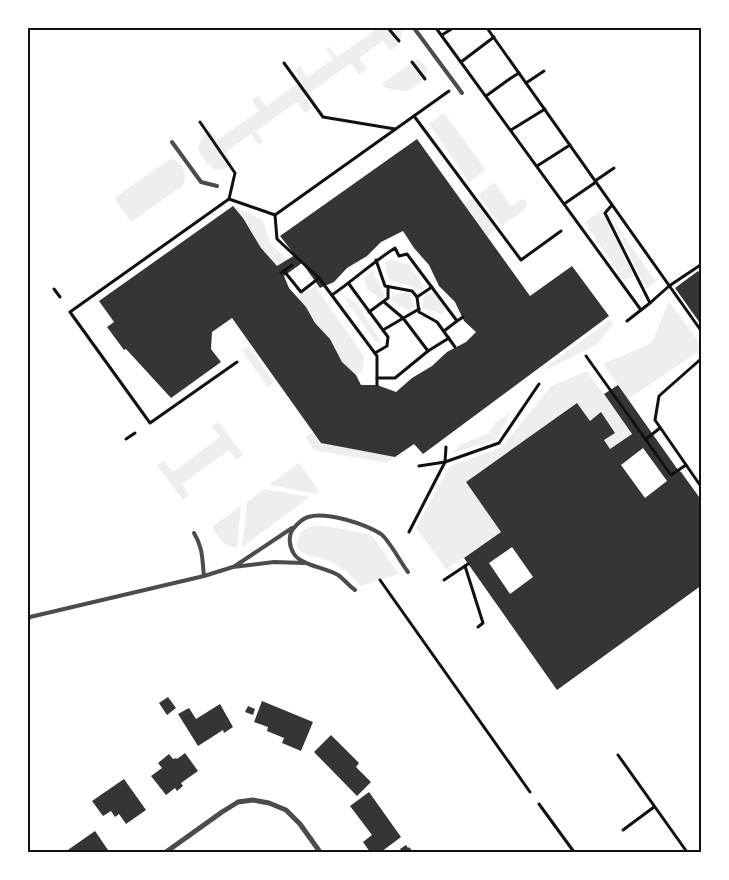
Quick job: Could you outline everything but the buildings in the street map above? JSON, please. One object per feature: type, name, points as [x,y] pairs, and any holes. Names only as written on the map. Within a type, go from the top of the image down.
[{"type":"street","points":[[166,852],[238,802],[253,800],[286,810],[300,824],[320,852]]},
{"type":"lane","points":[[414,28],[462,93]]},
{"type":"lane","points":[[172,142],[201,182],[217,186]]},
{"type":"lane","points":[[233,567],[308,517],[330,516],[368,527],[383,536],[408,572]]},
{"type":"lane","points":[[296,525],[290,534],[290,547],[294,556],[304,563]]},
{"type":"lane","points":[[194,533],[200,543],[204,576]]},
{"type":"lane","points":[[28,618],[204,576],[233,567],[274,562],[304,563],[316,566],[338,575],[355,590]]},
{"type":"path","points":[[388,28],[399,41]]},
{"type":"path","points":[[436,28],[641,310]]},
{"type":"path","points":[[442,35],[453,28]]},
{"type":"path","points":[[487,28],[702,332]]},
{"type":"path","points":[[461,62],[494,37]]},
{"type":"path","points":[[412,62],[424,80]]},
{"type":"path","points":[[284,63],[323,117],[395,129]]},
{"type":"path","points":[[526,84],[544,71]]},
{"type":"path","points":[[486,96],[511,78],[520,74]]},
{"type":"path","points":[[275,215],[456,86]]},
{"type":"path","points":[[511,130],[544,109]]},
{"type":"path","points":[[414,116],[521,260],[561,231]]},
{"type":"path","points":[[200,122],[235,173],[229,199],[70,312],[150,422],[237,362]]},
{"type":"path","points":[[536,166],[570,145]]},
{"type":"path","points":[[564,204],[614,168]]},
{"type":"path","points":[[229,199],[275,215]]},
{"type":"path","points":[[612,205],[605,213],[650,303]]},
{"type":"path","points":[[275,215],[277,239],[320,278],[377,356],[377,385]]},
{"type":"path","points":[[332,295],[349,284],[376,260],[395,248],[399,256],[407,254],[457,321]]},
{"type":"path","points":[[370,312],[388,298],[388,287],[376,260]]},
{"type":"path","points":[[627,321],[669,286],[702,264]]},
{"type":"path","points":[[292,266],[283,272],[301,292],[320,278]]},
{"type":"path","points":[[349,284],[388,337],[387,346],[375,353]]},
{"type":"path","points":[[388,287],[412,291],[417,297],[420,312],[438,322],[455,347]]},
{"type":"path","points":[[417,297],[432,287]]},
{"type":"path","points":[[54,290],[60,297]]},
{"type":"path","points":[[384,302],[403,318],[428,351]]},
{"type":"path","points":[[383,331],[419,309]]},
{"type":"path","points":[[444,331],[462,317]]},
{"type":"path","points":[[377,378],[395,378],[428,351],[449,338]]},
{"type":"path","points":[[586,356],[671,475],[686,465]]},
{"type":"path","points":[[702,358],[659,396],[655,420],[702,488]]},
{"type":"path","points":[[419,466],[445,462],[499,444],[539,384]]},
{"type":"path","points":[[646,439],[660,428]]},
{"type":"path","points":[[126,439],[135,433]]},
{"type":"path","points":[[408,532],[445,462],[446,447]]},
{"type":"path","points":[[444,580],[466,565],[483,622],[478,627]]},
{"type":"path","points":[[380,580],[530,792]]},
{"type":"path","points":[[618,755],[687,852]]},
{"type":"path","points":[[538,804],[574,852]]},
{"type":"path","points":[[623,830],[654,807]]},
{"type":"shaded area","points":[[376,28],[402,28],[402,35],[397,46],[391,51],[383,41],[359,58],[367,69],[359,75],[351,63],[304,97],[312,108],[305,113],[297,102],[256,131],[263,142],[259,145],[251,134],[226,152],[233,163],[227,168],[216,170],[207,164],[198,148],[203,136],[211,131],[217,140],[259,111],[252,100],[258,96],[266,106],[302,81],[295,70],[300,66],[307,77],[333,59],[326,48],[329,47],[337,57]]},
{"type":"shaded area","points":[[417,59],[427,68],[426,77],[423,80],[405,91],[384,87],[383,83]]},
{"type":"shaded area","points":[[444,113],[486,170],[469,182],[429,124]]},
{"type":"shaded area","points":[[171,159],[179,163],[184,170],[185,178],[182,186],[131,222],[114,198]]},
{"type":"shaded area","points":[[494,182],[511,206],[522,199],[526,201],[527,205],[523,211],[501,226],[478,195]]},
{"type":"shaded area","points":[[474,197],[496,230],[487,237],[464,204]]},
{"type":"shaded area","points":[[233,206],[263,220],[270,243],[288,260],[277,266],[261,248],[243,218]]},
{"type":"shaded area","points":[[602,210],[634,276],[624,281],[585,222]]},
{"type":"shaded area","points":[[611,217],[656,282],[646,289]]},
{"type":"shaded area","points":[[390,259],[409,265],[424,286],[421,290],[388,279],[385,263]]},
{"type":"shaded area","points":[[373,271],[385,296],[381,299],[367,289],[364,278]]},
{"type":"shaded area","points":[[315,286],[364,356],[363,369],[356,375],[342,362],[330,339],[315,323],[306,307],[298,298]]},
{"type":"shaded area","points":[[409,292],[414,306],[407,310],[392,301],[392,295]]},
{"type":"shaded area","points":[[433,293],[445,308],[442,314],[423,308],[424,295]]},
{"type":"shaded area","points":[[343,296],[356,302],[382,344],[375,341]]},
{"type":"shaded area","points":[[669,301],[701,345],[701,350],[628,399],[603,364],[650,344]]},
{"type":"shaded area","points":[[610,320],[613,324],[596,345],[548,369],[546,367]]},
{"type":"shaded area","points":[[249,346],[274,382],[268,387],[242,351]]},
{"type":"shaded area","points":[[587,371],[632,434],[610,449],[604,440],[600,413],[590,421],[577,403],[466,482],[501,532],[446,569],[416,528],[450,466],[502,447],[551,386]]},
{"type":"shaded area","points":[[511,412],[496,440],[451,453],[462,444],[489,433],[495,423]]},
{"type":"shaded area","points":[[219,422],[243,455],[236,460],[229,450],[182,484],[189,495],[183,500],[157,465],[164,461],[173,472],[220,437],[212,426]]},
{"type":"shaded area","points":[[313,432],[322,443],[395,457],[387,463],[314,450],[305,437]]},
{"type":"shaded area","points":[[299,463],[319,491],[316,494],[269,485]]},
{"type":"shaded area","points":[[264,489],[310,497],[242,547],[247,502]]},
{"type":"shaded area","points":[[241,506],[237,547],[228,546],[220,539],[213,526]]},
{"type":"shaded area","points":[[320,525],[368,534],[373,537],[399,574],[361,586],[336,565],[300,551],[297,548],[302,531],[309,527]]}]
